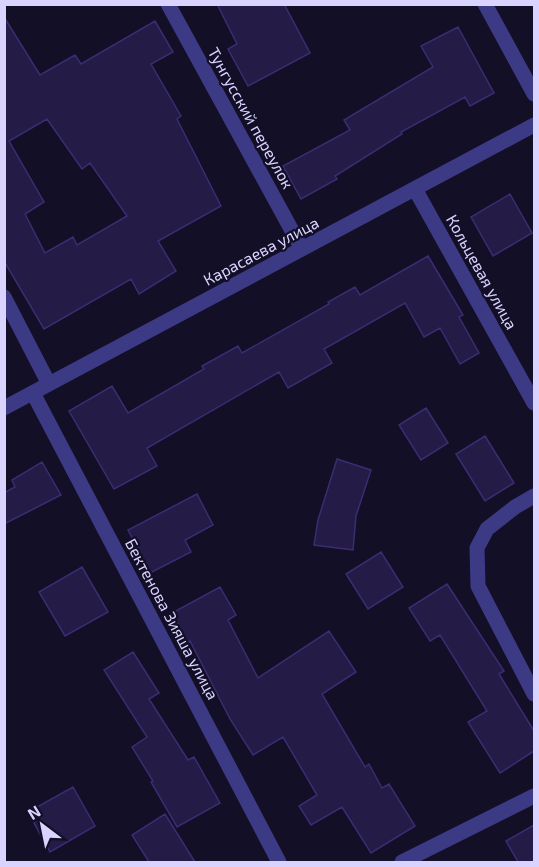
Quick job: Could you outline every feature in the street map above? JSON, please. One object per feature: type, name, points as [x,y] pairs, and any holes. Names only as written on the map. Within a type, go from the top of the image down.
[{"type":"street","name":"Тунгусский переулок","points":[[168,4],[302,249]]},
{"type":"street","points":[[485,4],[534,94]]},
{"type":"street","name":"Карасаева улица","points":[[4,408],[534,125]]},
{"type":"street","name":"Кольцевая улица","points":[[415,189],[534,403]]},
{"type":"street","points":[[4,297],[49,384]]},
{"type":"street","name":"Бектенова Зияша улица","points":[[33,393],[279,862]]},
{"type":"street","points":[[534,496],[515,507],[487,529],[477,548],[478,586],[534,694]]},
{"type":"street","points":[[402,862],[534,796]]},
{"type":"building","points":[[217,4],[284,4],[310,53],[248,86],[228,49],[237,44]]},
{"type":"building","points":[[4,17],[40,75],[75,55],[81,64],[155,21],[173,52],[151,64],[181,116],[177,119],[221,206],[158,241],[176,271],[139,294],[131,279],[44,329],[4,261]],"holes":[[[47,119],[82,169],[90,163],[127,216],[77,245],[73,237],[45,253],[25,214],[44,202],[9,141]]]},
{"type":"building","points":[[458,27],[494,93],[470,106],[465,97],[401,132],[402,134],[335,176],[337,179],[301,199],[283,166],[350,130],[344,120],[433,67],[421,46]]},
{"type":"building","points":[[510,194],[532,233],[493,256],[471,217]]},
{"type":"building","points":[[428,256],[463,315],[459,317],[479,353],[460,364],[440,328],[424,337],[405,303],[324,349],[332,363],[288,388],[279,372],[147,448],[157,466],[114,489],[69,411],[112,386],[128,413],[204,369],[202,366],[238,346],[242,353],[355,287],[360,295]]},
{"type":"building","points":[[426,408],[448,443],[421,460],[399,425]]},
{"type":"building","points":[[485,436],[514,483],[485,501],[456,454]]},
{"type":"building","points":[[337,459],[371,470],[356,516],[353,550],[314,545],[318,520]]},
{"type":"building","points":[[42,462],[61,495],[4,524],[4,493],[15,487],[12,480]]},
{"type":"building","points":[[197,494],[213,525],[185,540],[191,552],[150,573],[128,530]]},
{"type":"building","points":[[381,552],[403,587],[368,609],[346,574]]},
{"type":"building","points":[[82,567],[108,612],[65,636],[39,592]]},
{"type":"building","points":[[447,584],[504,671],[499,674],[534,731],[534,751],[500,773],[468,722],[487,711],[440,635],[430,641],[409,608]]},
{"type":"building","points":[[220,587],[236,615],[228,620],[258,678],[329,631],[356,672],[322,694],[365,767],[369,764],[382,788],[389,784],[415,826],[371,853],[342,807],[311,825],[299,806],[317,795],[283,737],[253,755],[230,719],[190,641],[188,642],[172,613]]},
{"type":"building","points":[[133,652],[159,693],[149,699],[188,760],[194,757],[220,803],[177,827],[132,747],[147,737],[104,670]]},
{"type":"building","points":[[73,787],[95,826],[50,852],[28,812]]},
{"type":"building","points":[[165,814],[195,862],[149,862],[132,835]]},
{"type":"building","points":[[534,825],[534,862],[518,862],[506,841]]}]
